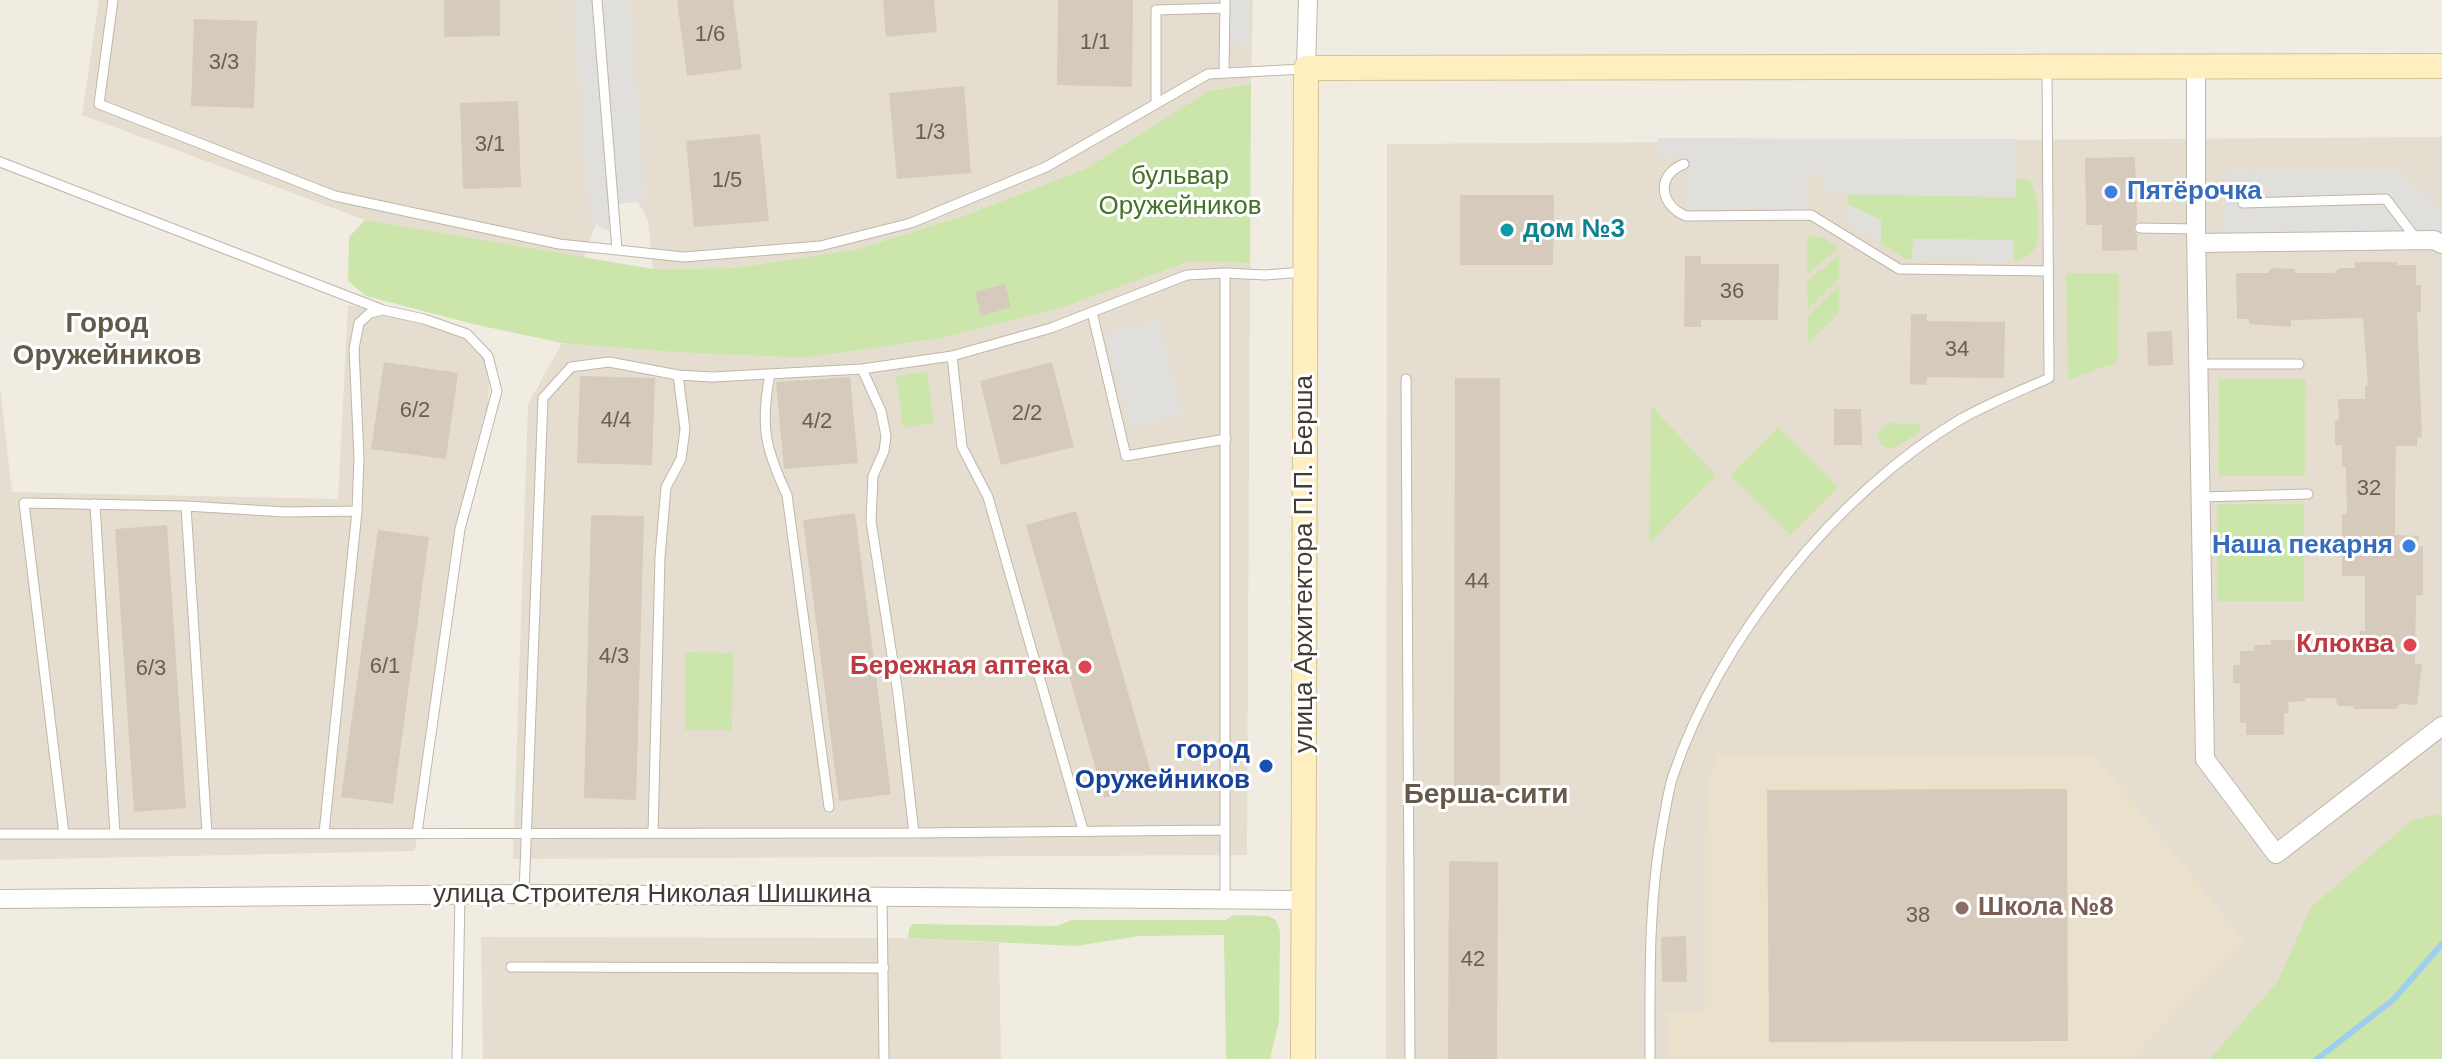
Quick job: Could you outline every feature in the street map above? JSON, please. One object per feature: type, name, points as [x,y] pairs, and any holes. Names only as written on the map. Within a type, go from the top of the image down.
[{"type":"street","points":[[1308,0],[1306,68],[2442,66]]},
{"type":"street","points":[[2196,66],[2205,759],[2276,854],[2442,726]]},
{"type":"street","name":"улица Архитектора П.П. Берша","points":[[1303,1059],[1306,68]]},
{"type":"street","points":[[2196,236],[2434,240],[2442,244]]},
{"type":"street","name":"улица Строителя Николая Шишкина","points":[[0,899],[524,894],[1303,900]]},
{"type":"lane","points":[[113,0],[99,104],[335,196],[559,244],[684,257],[820,246],[911,223],[1046,167],[1208,74],[1306,68]]},
{"type":"lane","points":[[597,0],[617,250]]},
{"type":"lane","points":[[1156,104],[1156,10],[1225,4],[1224,73]]},
{"type":"lane","points":[[1650,1059],[1649,936],[1657,855],[1672,777],[1706,698],[1748,627],[1784,576],[1890,470],[1961,419],[2049,378],[2047,65]]},
{"type":"lane","points":[[0,162],[383,310],[424,319],[467,334],[488,356],[497,391],[460,529],[417,833]]},
{"type":"lane","points":[[1684,164],[1673,168],[1667,177],[1665,191],[1666,202],[1674,211],[1686,216],[1811,215],[1899,269],[2048,271]]},
{"type":"lane","points":[[2243,203],[2386,199],[2417,240]]},
{"type":"lane","points":[[2140,228],[2196,236]]},
{"type":"lane","points":[[524,894],[543,398],[571,367],[609,362],[678,375],[862,369],[952,356],[1051,328],[1187,275],[1307,272]]},
{"type":"lane","points":[[1225,273],[1225,897]]},
{"type":"lane","points":[[324,833],[357,511],[359,457],[354,349],[359,323],[370,313],[383,310]]},
{"type":"lane","points":[[1092,312],[1126,456],[1226,439]]},
{"type":"lane","points":[[952,356],[962,447],[988,497],[1083,830]]},
{"type":"lane","points":[[2199,364],[2299,364]]},
{"type":"lane","points":[[862,369],[881,411],[886,436],[884,451],[873,476],[871,521],[898,694],[914,833]]},
{"type":"lane","points":[[770,374],[764,404],[769,456],[787,495],[829,807]]},
{"type":"lane","points":[[653,833],[660,557],[666,487],[681,459],[685,429],[678,375]]},
{"type":"lane","points":[[1406,379],[1410,1059]]},
{"type":"lane","points":[[2201,497],[2308,494]]},
{"type":"lane","points":[[64,834],[24,503],[186,506],[285,512],[357,511]]},
{"type":"lane","points":[[95,504],[115,834]]},
{"type":"lane","points":[[186,506],[207,833]]},
{"type":"lane","points":[[0,834],[1224,830]]},
{"type":"lane","points":[[457,1059],[460,894]]},
{"type":"lane","points":[[882,896],[884,1059]]},
{"type":"lane","points":[[511,967],[884,968]]},
{"type":"shaded area","points":[[99,0],[590,0],[602,208],[583,259],[365,220],[82,115]]},
{"type":"shaded area","points":[[573,0],[629,0],[646,201],[609,205],[610,231],[590,218]]},
{"type":"shaded area","points":[[612,0],[1253,0],[1251,84],[1208,91],[1087,168],[967,214],[859,249],[735,268],[653,269],[648,220],[634,195]]},
{"type":"shaded area","points":[[1215,0],[1250,0],[1249,45],[1233,44]]},
{"type":"shaded area","points":[[2442,137],[2442,1059],[1386,1059],[1387,144]]},
{"type":"shaded area","points":[[1658,138],[2016,139],[2016,197],[1824,194],[1824,174],[1806,174],[1805,210],[1686,210],[1687,157],[1657,156]]},
{"type":"shaded area","points":[[2398,169],[2442,211],[2442,232],[2223,238],[2223,172]]},
{"type":"shaded area","points":[[1847,204],[1881,220],[1881,244],[1847,223]]},
{"type":"shaded area","points":[[1913,239],[2014,240],[2014,261],[1912,259]]},
{"type":"shaded area","points":[[1188,262],[1250,263],[1247,855],[513,859],[528,404],[562,343],[804,358],[942,338],[1061,308]]},
{"type":"shaded area","points":[[348,305],[456,326],[484,352],[489,383],[487,431],[461,508],[415,851],[0,860],[0,386],[12,492],[338,499]]},
{"type":"shaded area","points":[[1158,320],[1183,414],[1130,428],[1105,334]]},
{"type":"shaded area","name":"Школа №8","points":[[1718,754],[2094,754],[2246,942],[2130,1059],[1667,1059],[1667,1012],[1705,1011],[1705,842],[1709,781]]},
{"type":"shaded area","points":[[481,937],[908,938],[999,943],[1001,1059],[483,1059]]},
{"type":"green space","name":"бульвар Оружейников","points":[[1251,84],[1250,263],[1188,262],[1061,308],[942,338],[804,358],[562,343],[366,296],[348,281],[349,237],[365,220],[653,269],[735,268],[859,249],[968,214],[1087,168],[1208,91]]},
{"type":"green space","points":[[2016,178],[2029,180],[2032,185],[2039,224],[2035,248],[2014,261],[2013,240],[1913,239],[1912,259],[1906,259],[1881,244],[1881,220],[1847,204],[1848,194],[2015,197]]},
{"type":"green space","points":[[1807,236],[1822,237],[1839,248],[1807,274]]},
{"type":"green space","points":[[1839,256],[1839,278],[1808,309],[1807,281]]},
{"type":"green space","points":[[2066,273],[2119,273],[2118,362],[2068,380]]},
{"type":"green space","points":[[1839,285],[1839,313],[1808,343],[1808,316]]},
{"type":"green space","points":[[927,372],[934,423],[903,428],[896,376]]},
{"type":"green space","points":[[2218,379],[2306,379],[2305,476],[2218,476]]},
{"type":"green space","points":[[1651,406],[1716,475],[1649,544]]},
{"type":"green space","points":[[1888,423],[1918,424],[1922,431],[1896,447],[1888,448],[1880,444],[1877,434]]},
{"type":"green space","points":[[1778,427],[1838,487],[1790,535],[1730,475]]},
{"type":"green space","points":[[2217,504],[2304,504],[2304,601],[2217,601]]},
{"type":"green space","points":[[685,652],[733,653],[732,730],[685,730]]},
{"type":"green space","points":[[2442,815],[2442,1059],[2210,1059],[2278,981],[2311,907],[2411,821]]},
{"type":"green space","points":[[1234,915],[1268,916],[1276,920],[1280,931],[1279,1021],[1270,1059],[1226,1059],[1224,935],[1139,936],[1076,946],[908,938],[913,924],[1056,926],[1072,920],[1225,920]]},
{"type":"building","points":[[444,0],[500,0],[500,36],[444,37]]},
{"type":"building","points":[[677,0],[733,0],[742,69],[687,76]]},
{"type":"building","points":[[883,0],[934,0],[937,32],[886,37]]},
{"type":"building","points":[[1058,0],[1133,0],[1132,87],[1057,85]]},
{"type":"building","points":[[194,19],[257,21],[254,108],[191,106]]},
{"type":"building","points":[[964,86],[971,173],[897,179],[889,93]]},
{"type":"building","points":[[518,101],[521,187],[463,189],[460,103]]},
{"type":"building","points":[[760,134],[769,221],[694,227],[686,141]]},
{"type":"building","name":"Пятёрочка","points":[[2135,157],[2137,221],[2133,229],[2137,235],[2137,250],[2102,251],[2102,225],[2086,225],[2085,158]]},
{"type":"building","name":"дом №3","points":[[1460,195],[1554,195],[1553,265],[1460,265]]},
{"type":"building","points":[[1685,256],[1701,256],[1701,264],[1779,264],[1778,320],[1701,320],[1701,327],[1684,327]]},
{"type":"building","points":[[2355,262],[2416,265],[2416,285],[2421,285],[2421,312],[2417,312],[2422,437],[2417,438],[2417,446],[2396,446],[2395,501],[2395,535],[2419,536],[2418,546],[2423,546],[2423,595],[2416,595],[2415,664],[2422,664],[2417,705],[2400,704],[2396,709],[2354,709],[2354,706],[2338,706],[2335,698],[2305,698],[2305,701],[2288,702],[2289,713],[2284,713],[2284,735],[2246,735],[2246,723],[2240,723],[2240,683],[2233,683],[2233,665],[2240,665],[2240,651],[2254,651],[2254,645],[2271,645],[2271,640],[2295,640],[2294,647],[2360,650],[2360,631],[2365,631],[2365,576],[2342,576],[2342,514],[2347,514],[2346,467],[2342,467],[2342,445],[2335,445],[2335,422],[2339,419],[2338,399],[2365,399],[2365,386],[2368,386],[2363,318],[2291,320],[2291,327],[2250,324],[2248,319],[2237,319],[2236,273],[2268,273],[2272,268],[2295,269],[2295,273],[2334,273],[2339,268],[2355,268]]},
{"type":"building","points":[[1005,284],[1011,307],[981,316],[975,292]]},
{"type":"building","points":[[1911,314],[1927,314],[1927,321],[2005,322],[2004,378],[1927,377],[1926,385],[1910,384]]},
{"type":"building","points":[[2172,331],[2173,365],[2148,366],[2147,332]]},
{"type":"building","points":[[384,362],[458,373],[446,459],[371,449]]},
{"type":"building","points":[[1052,362],[1074,447],[1001,465],[980,381]]},
{"type":"building","points":[[580,376],[655,378],[652,465],[577,463]]},
{"type":"building","points":[[850,377],[858,463],[784,469],[776,382]]},
{"type":"building","points":[[1455,378],[1500,378],[1500,785],[1454,786]]},
{"type":"building","points":[[1834,409],[1861,409],[1862,445],[1834,445]]},
{"type":"building","points":[[1076,511],[1154,783],[1104,798],[1026,525]]},
{"type":"building","points":[[855,513],[891,794],[839,801],[803,520]]},
{"type":"building","points":[[591,515],[644,516],[636,800],[584,798]]},
{"type":"building","points":[[167,525],[186,808],[134,812],[115,529]]},
{"type":"building","points":[[378,530],[429,537],[393,804],[341,797]]},
{"type":"building","points":[[2067,789],[2068,1041],[1769,1042],[1767,790]]},
{"type":"building","points":[[1449,861],[1498,862],[1497,1059],[1448,1059]]},
{"type":"building","points":[[1686,936],[1687,982],[1662,982],[1661,937]]},
{"type":"waterway","points":[[2317,1059],[2393,1000],[2442,944]]},
{"type":"place","name":"Пятёрочка","points":[[2111,192]]},
{"type":"place","name":"дом №3","points":[[1507,230]]},
{"type":"place","name":"Наша пекарня","points":[[2409,546]]},
{"type":"place","name":"Клюква","points":[[2410,645]]},
{"type":"place","name":"Бережная аптека","points":[[1085,667]]},
{"type":"place","name":"город Оружейников","points":[[1266,766]]},
{"type":"place","name":"Школа №8","points":[[1962,908]]},
{"type":"district","name":"Город Оружейников","points":[[107,340]]},
{"type":"district","name":"Берша-сити","points":[[1486,795]]}]
